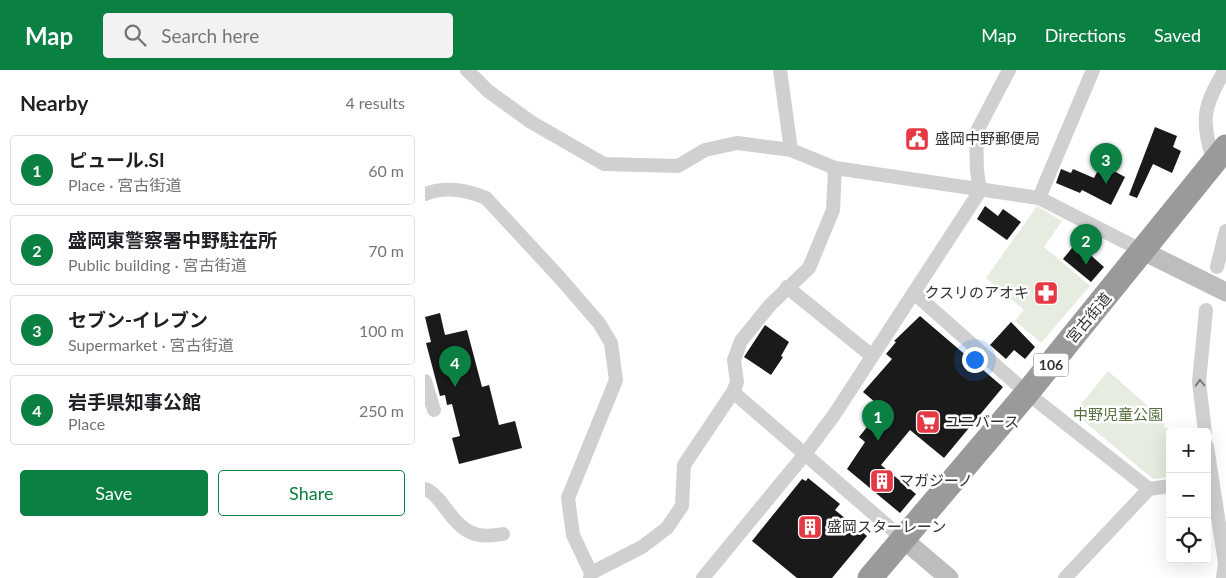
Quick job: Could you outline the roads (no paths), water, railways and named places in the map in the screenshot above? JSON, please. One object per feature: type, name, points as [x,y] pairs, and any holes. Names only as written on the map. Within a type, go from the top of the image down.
[{"type":"highway","name":"宮古街道","points":[[870,578],[1027,393],[1221,157]]},
{"type":"street","points":[[467,70],[488,91],[531,122],[604,164],[678,166],[705,150],[737,142],[791,150],[835,168],[980,191],[1039,198],[1157,260],[1224,292]]},
{"type":"street","points":[[779,70],[791,150]]},
{"type":"street","points":[[703,578],[805,454],[914,294],[980,191],[977,171],[977,133],[1009,70]]},
{"type":"street","points":[[1039,198],[1093,70]]},
{"type":"street","points":[[1221,157],[1205,135],[1206,110],[1210,95],[1225,70]]},
{"type":"street","points":[[425,194],[435,190],[470,191],[486,198],[497,207],[580,300],[599,323],[611,343],[616,380],[568,498],[573,535],[591,576],[642,547],[667,528],[682,506],[684,465],[733,392],[737,382],[734,360],[741,341],[770,305],[809,268],[833,210],[835,168]]},
{"type":"street","points":[[1217,267],[1226,231]]},
{"type":"street","points":[[787,287],[871,356]]},
{"type":"street","points":[[914,294],[1027,393],[1149,489]]},
{"type":"street","points":[[1205,428],[1199,382],[1206,310]]},
{"type":"street","points":[[425,381],[434,410]]},
{"type":"street","points":[[733,392],[949,578]]},
{"type":"street","points":[[1065,578],[1149,489],[1166,487]]},
{"type":"street","points":[[425,489],[434,494],[462,528],[483,537],[503,534]]},
{"type":"street","points":[[1211,491],[1225,563],[1223,578]]},
{"type":"place","name":"盛岡中野郵便局","points":[[917,139]]},
{"type":"place","name":"セブン-イレブン","points":[[1106,184]]},
{"type":"place","name":"盛岡東警察署中野駐在所","points":[[1086,265]]},
{"type":"place","name":"クスリのアオキ","points":[[1046,293]]},
{"type":"place","name":"岩手県知事公館","points":[[455,387]]},
{"type":"place","name":"ユニバース","points":[[928,422]]},
{"type":"place","name":"ピュール.SI","points":[[878,441]]},
{"type":"place","name":"マガジーノ","points":[[882,481]]},
{"type":"place","name":"盛岡スターレーン","points":[[810,527]]},
{"type":"park label","name":"中野児童公園","points":[[1118,415]]}]
